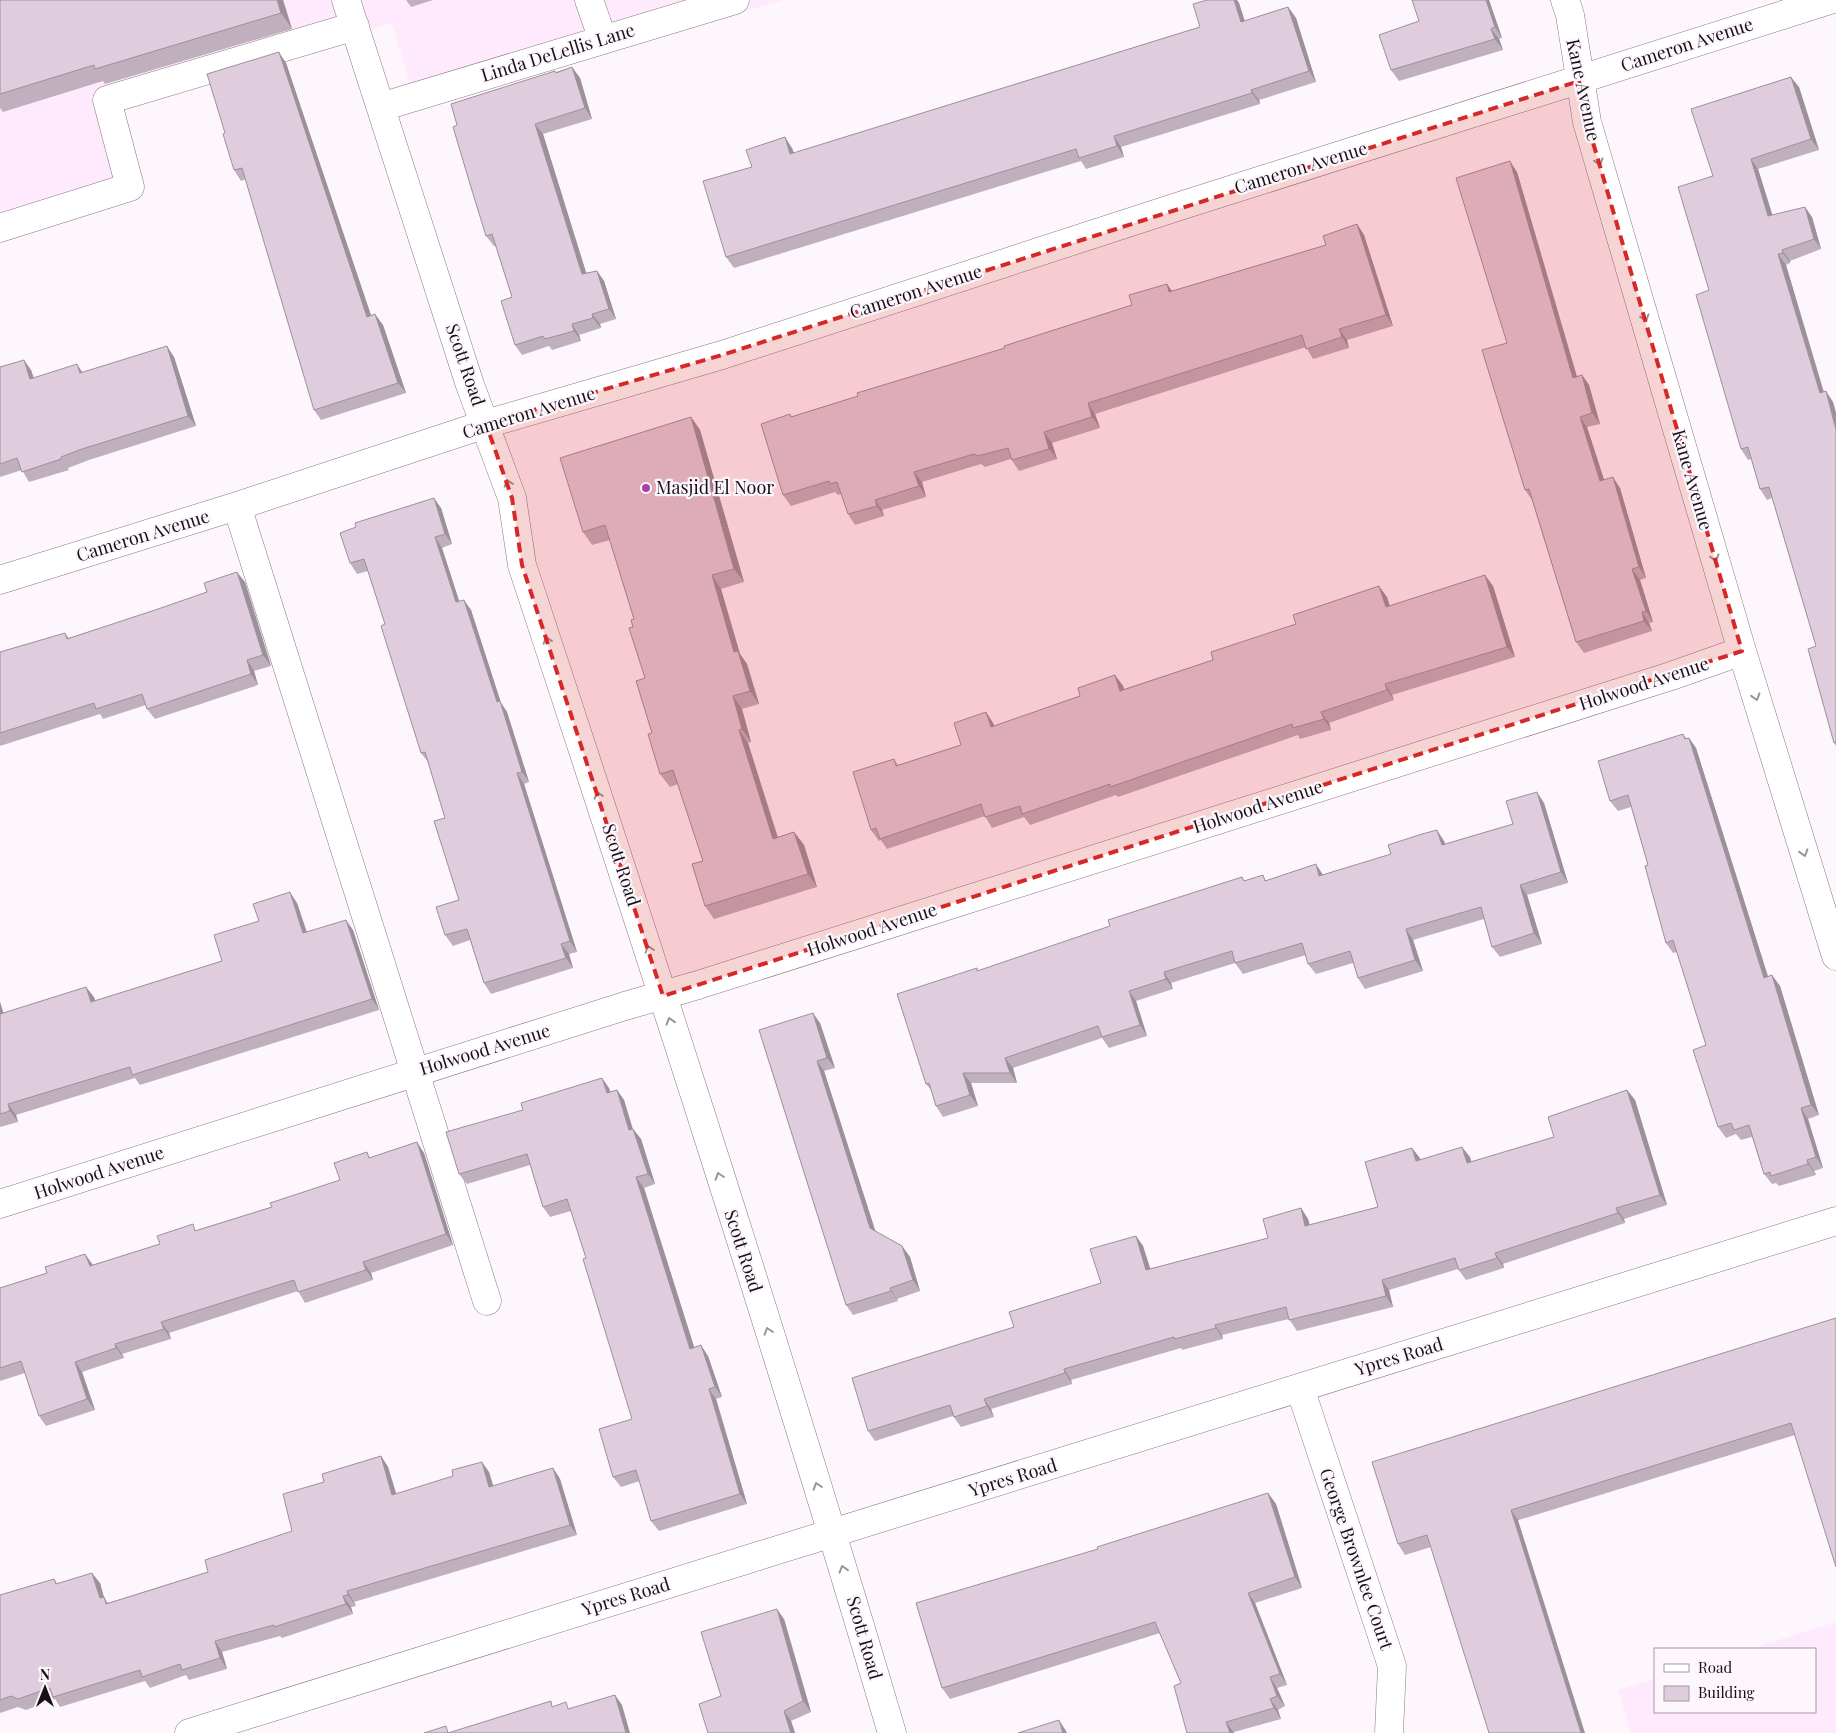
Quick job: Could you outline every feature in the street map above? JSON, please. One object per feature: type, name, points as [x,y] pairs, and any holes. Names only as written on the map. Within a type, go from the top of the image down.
[{"type":"street","name":"Scott Road","points":[[346,0],[470,385],[512,498],[522,565],[663,996],[892,1733]]},
{"type":"street","points":[[589,0],[602,40]]},
{"type":"street","name":"Linda DeLellis Lane","points":[[381,107],[735,0]]},
{"type":"street","name":"Kane Avenue","points":[[1565,0],[1570,15],[1579,81],[1588,122],[1742,651],[1836,956]]},
{"type":"street","name":"Cameron Avenue","points":[[0,580],[237,506],[486,424],[722,355],[1183,205],[1830,0]]},
{"type":"street","points":[[0,228],[130,187],[107,100],[355,26]]},
{"type":"street","points":[[237,506],[487,1301]]},
{"type":"street","name":"Holwood Avenue","points":[[0,1204],[1662,679],[1742,651]]},
{"type":"street","name":"Ypres Road","points":[[189,1733],[1836,1221]]},
{"type":"street","name":"George Brownlee Court","points":[[1300,1388],[1392,1666],[1389,1733]]},
{"type":"highlighted area","points":[[1579,81],[1587,122],[1742,651],[663,996],[522,565],[512,498],[486,424],[722,355]]},
{"type":"shaded area","points":[[0,0],[783,0],[417,108],[392,23],[117,109],[135,190],[0,233]]},
{"type":"shaded area","points":[[1836,1622],[1836,1733],[1631,1733],[1618,1690],[1654,1679],[1654,1713],[1816,1713],[1816,1648],[1752,1648]]},
{"type":"building","points":[[0,0],[277,0],[281,13],[95,69],[94,65],[0,94]]},
{"type":"building","points":[[1207,0],[1234,0],[1241,22],[1288,7],[1309,71],[1251,90],[1252,93],[1114,136],[1117,146],[1079,158],[1076,149],[726,257],[703,181],[752,167],[746,150],[785,137],[790,154],[1200,27],[1193,4]]},
{"type":"building","points":[[1412,0],[1486,0],[1495,27],[1491,29],[1495,39],[1391,70],[1379,35],[1419,21]]},
{"type":"building","points":[[279,52],[367,317],[375,314],[398,383],[314,410],[242,168],[234,170],[207,74]]},
{"type":"building","points":[[572,67],[585,108],[535,124],[582,274],[597,271],[609,309],[592,314],[593,318],[572,324],[574,331],[545,339],[543,336],[515,345],[501,301],[512,297],[492,234],[486,236],[453,127],[457,125],[451,104]]},
{"type":"building","points":[[1791,77],[1811,139],[1751,159],[1768,216],[1805,207],[1814,239],[1782,250],[1783,253],[1778,254],[1820,393],[1826,391],[1836,430],[1836,742],[1834,743],[1808,649],[1816,646],[1769,487],[1760,489],[1748,447],[1741,449],[1696,295],[1709,290],[1678,187],[1713,176],[1691,109]]},
{"type":"building","points":[[1510,161],[1573,378],[1582,375],[1592,413],[1580,417],[1600,481],[1613,477],[1639,567],[1632,569],[1646,611],[1642,612],[1644,621],[1576,642],[1529,489],[1525,490],[1482,350],[1507,343],[1456,178]]},
{"type":"building","points":[[1357,224],[1386,315],[1339,329],[1342,337],[1306,349],[1302,335],[1088,403],[1092,417],[1044,432],[1049,449],[1012,460],[1008,448],[978,456],[974,454],[914,472],[919,486],[875,500],[877,506],[848,514],[837,482],[830,484],[829,481],[783,495],[761,424],[790,414],[791,417],[858,396],[857,393],[1005,348],[1004,346],[1132,305],[1129,295],[1167,284],[1169,292],[1326,245],[1323,236]]},
{"type":"building","points":[[167,346],[188,416],[82,449],[61,457],[61,459],[22,472],[17,458],[0,464],[0,367],[24,360],[30,379],[77,364],[80,373]]},
{"type":"building","points":[[691,417],[734,569],[712,575],[734,652],[738,651],[750,691],[733,696],[742,729],[739,730],[773,839],[794,832],[808,874],[705,906],[692,864],[703,861],[673,770],[660,774],[648,734],[652,733],[636,681],[645,678],[629,628],[633,627],[631,620],[634,619],[605,525],[583,532],[560,458]]},
{"type":"building","points":[[434,498],[445,534],[435,537],[456,602],[464,600],[497,702],[500,701],[522,772],[517,773],[570,941],[561,944],[566,958],[484,983],[467,929],[445,935],[436,907],[459,900],[434,821],[445,818],[425,752],[421,753],[381,626],[385,624],[364,559],[350,563],[340,533],[356,527],[355,523]]},
{"type":"building","points":[[237,572],[263,655],[247,660],[251,674],[147,709],[142,694],[96,709],[94,703],[0,733],[0,652],[65,633],[67,639],[158,609],[207,592],[204,583]]},
{"type":"building","points":[[1485,575],[1507,647],[1385,684],[1387,690],[1321,712],[1324,719],[1293,728],[1292,724],[1110,787],[1110,784],[1022,814],[1020,806],[985,817],[981,804],[880,839],[876,828],[871,830],[853,772],[894,759],[896,766],[961,745],[954,723],[986,712],[991,727],[1080,696],[1078,688],[1115,675],[1120,691],[1213,660],[1211,652],[1296,624],[1293,615],[1379,586],[1386,607]]},
{"type":"building","points":[[1683,734],[1685,739],[1689,738],[1764,978],[1772,975],[1811,1105],[1801,1108],[1816,1157],[1807,1160],[1808,1164],[1771,1176],[1770,1172],[1764,1174],[1749,1125],[1734,1130],[1731,1123],[1718,1127],[1693,1050],[1706,1045],[1673,940],[1666,943],[1645,866],[1648,865],[1628,795],[1610,801],[1598,761]]},
{"type":"building","points":[[1537,792],[1561,872],[1520,885],[1534,933],[1492,947],[1481,907],[1406,929],[1415,960],[1358,978],[1350,951],[1308,964],[1302,943],[1235,963],[1232,951],[1164,972],[1166,979],[1129,991],[1140,1025],[1102,1037],[1098,1026],[1005,1058],[1010,1073],[963,1073],[970,1095],[936,1106],[929,1083],[926,1084],[897,994],[977,968],[977,971],[1110,926],[1108,920],[1242,877],[1244,881],[1263,875],[1265,881],[1316,864],[1319,876],[1391,854],[1388,845],[1422,834],[1437,830],[1442,845],[1513,824],[1506,801]]},
{"type":"building","points":[[290,892],[303,933],[346,920],[372,999],[132,1075],[130,1067],[8,1104],[10,1111],[0,1114],[0,1014],[86,987],[91,1002],[222,961],[214,935],[259,921],[253,904]]},
{"type":"building","points":[[813,1013],[827,1058],[817,1061],[870,1228],[902,1246],[913,1280],[890,1288],[891,1291],[846,1305],[759,1030]]},
{"type":"building","points":[[602,1078],[607,1093],[617,1090],[629,1130],[633,1129],[648,1174],[636,1177],[690,1349],[701,1345],[715,1387],[709,1389],[740,1494],[651,1521],[636,1470],[613,1477],[599,1429],[632,1419],[583,1259],[586,1258],[567,1199],[543,1207],[527,1154],[459,1174],[446,1132],[523,1110],[521,1103]]},
{"type":"building","points":[[1627,1090],[1660,1195],[1616,1208],[1618,1213],[1495,1253],[1497,1258],[1459,1270],[1455,1258],[1382,1280],[1386,1296],[1289,1320],[1286,1307],[1215,1325],[1216,1328],[1175,1339],[1174,1337],[1064,1369],[1065,1373],[984,1399],[987,1406],[954,1417],[950,1405],[868,1431],[852,1378],[1014,1327],[1009,1312],[1101,1283],[1090,1249],[1136,1236],[1146,1270],[1268,1238],[1263,1219],[1301,1208],[1305,1226],[1378,1207],[1365,1162],[1412,1148],[1416,1161],[1462,1147],[1467,1163],[1554,1137],[1548,1117]]},
{"type":"building","points":[[417,1142],[446,1234],[363,1262],[366,1270],[298,1292],[294,1280],[161,1322],[164,1329],[115,1344],[116,1348],[75,1362],[87,1399],[39,1416],[21,1361],[0,1368],[0,1288],[47,1273],[45,1267],[85,1254],[90,1266],[160,1244],[157,1236],[193,1224],[195,1231],[272,1207],[270,1203],[340,1180],[334,1163],[367,1152],[369,1158]]},
{"type":"building","points":[[1836,1318],[1836,1567],[1791,1423],[1511,1510],[1581,1733],[1489,1733],[1427,1535],[1398,1544],[1372,1462]]},
{"type":"building","points":[[381,1456],[392,1495],[453,1476],[452,1470],[482,1462],[489,1487],[553,1468],[570,1525],[347,1591],[348,1595],[343,1596],[346,1604],[274,1627],[274,1625],[215,1641],[220,1658],[182,1670],[180,1664],[142,1677],[140,1670],[53,1697],[50,1688],[18,1699],[11,1696],[0,1700],[0,1595],[54,1579],[56,1584],[92,1573],[100,1598],[104,1597],[106,1604],[208,1572],[205,1560],[292,1531],[283,1494],[324,1482],[322,1474]]},
{"type":"building","points":[[1268,1493],[1295,1577],[1248,1593],[1280,1674],[1270,1677],[1277,1696],[1270,1699],[1274,1708],[1226,1722],[1230,1733],[1187,1733],[1174,1686],[1181,1683],[1155,1622],[942,1688],[916,1603],[1098,1549],[1097,1547]]},
{"type":"building","points":[[777,1609],[803,1701],[784,1711],[791,1733],[708,1733],[699,1704],[721,1696],[701,1632]]},
{"type":"building","points":[[615,1695],[626,1733],[448,1733],[551,1701],[552,1707],[566,1702],[568,1709]]},
{"type":"building","points":[[1059,1720],[1063,1733],[1018,1733]]},
{"type":"building","points":[[446,1726],[448,1733],[424,1733]]},
{"type":"place","name":"Masjid El Noor","points":[[646,488]]}]
